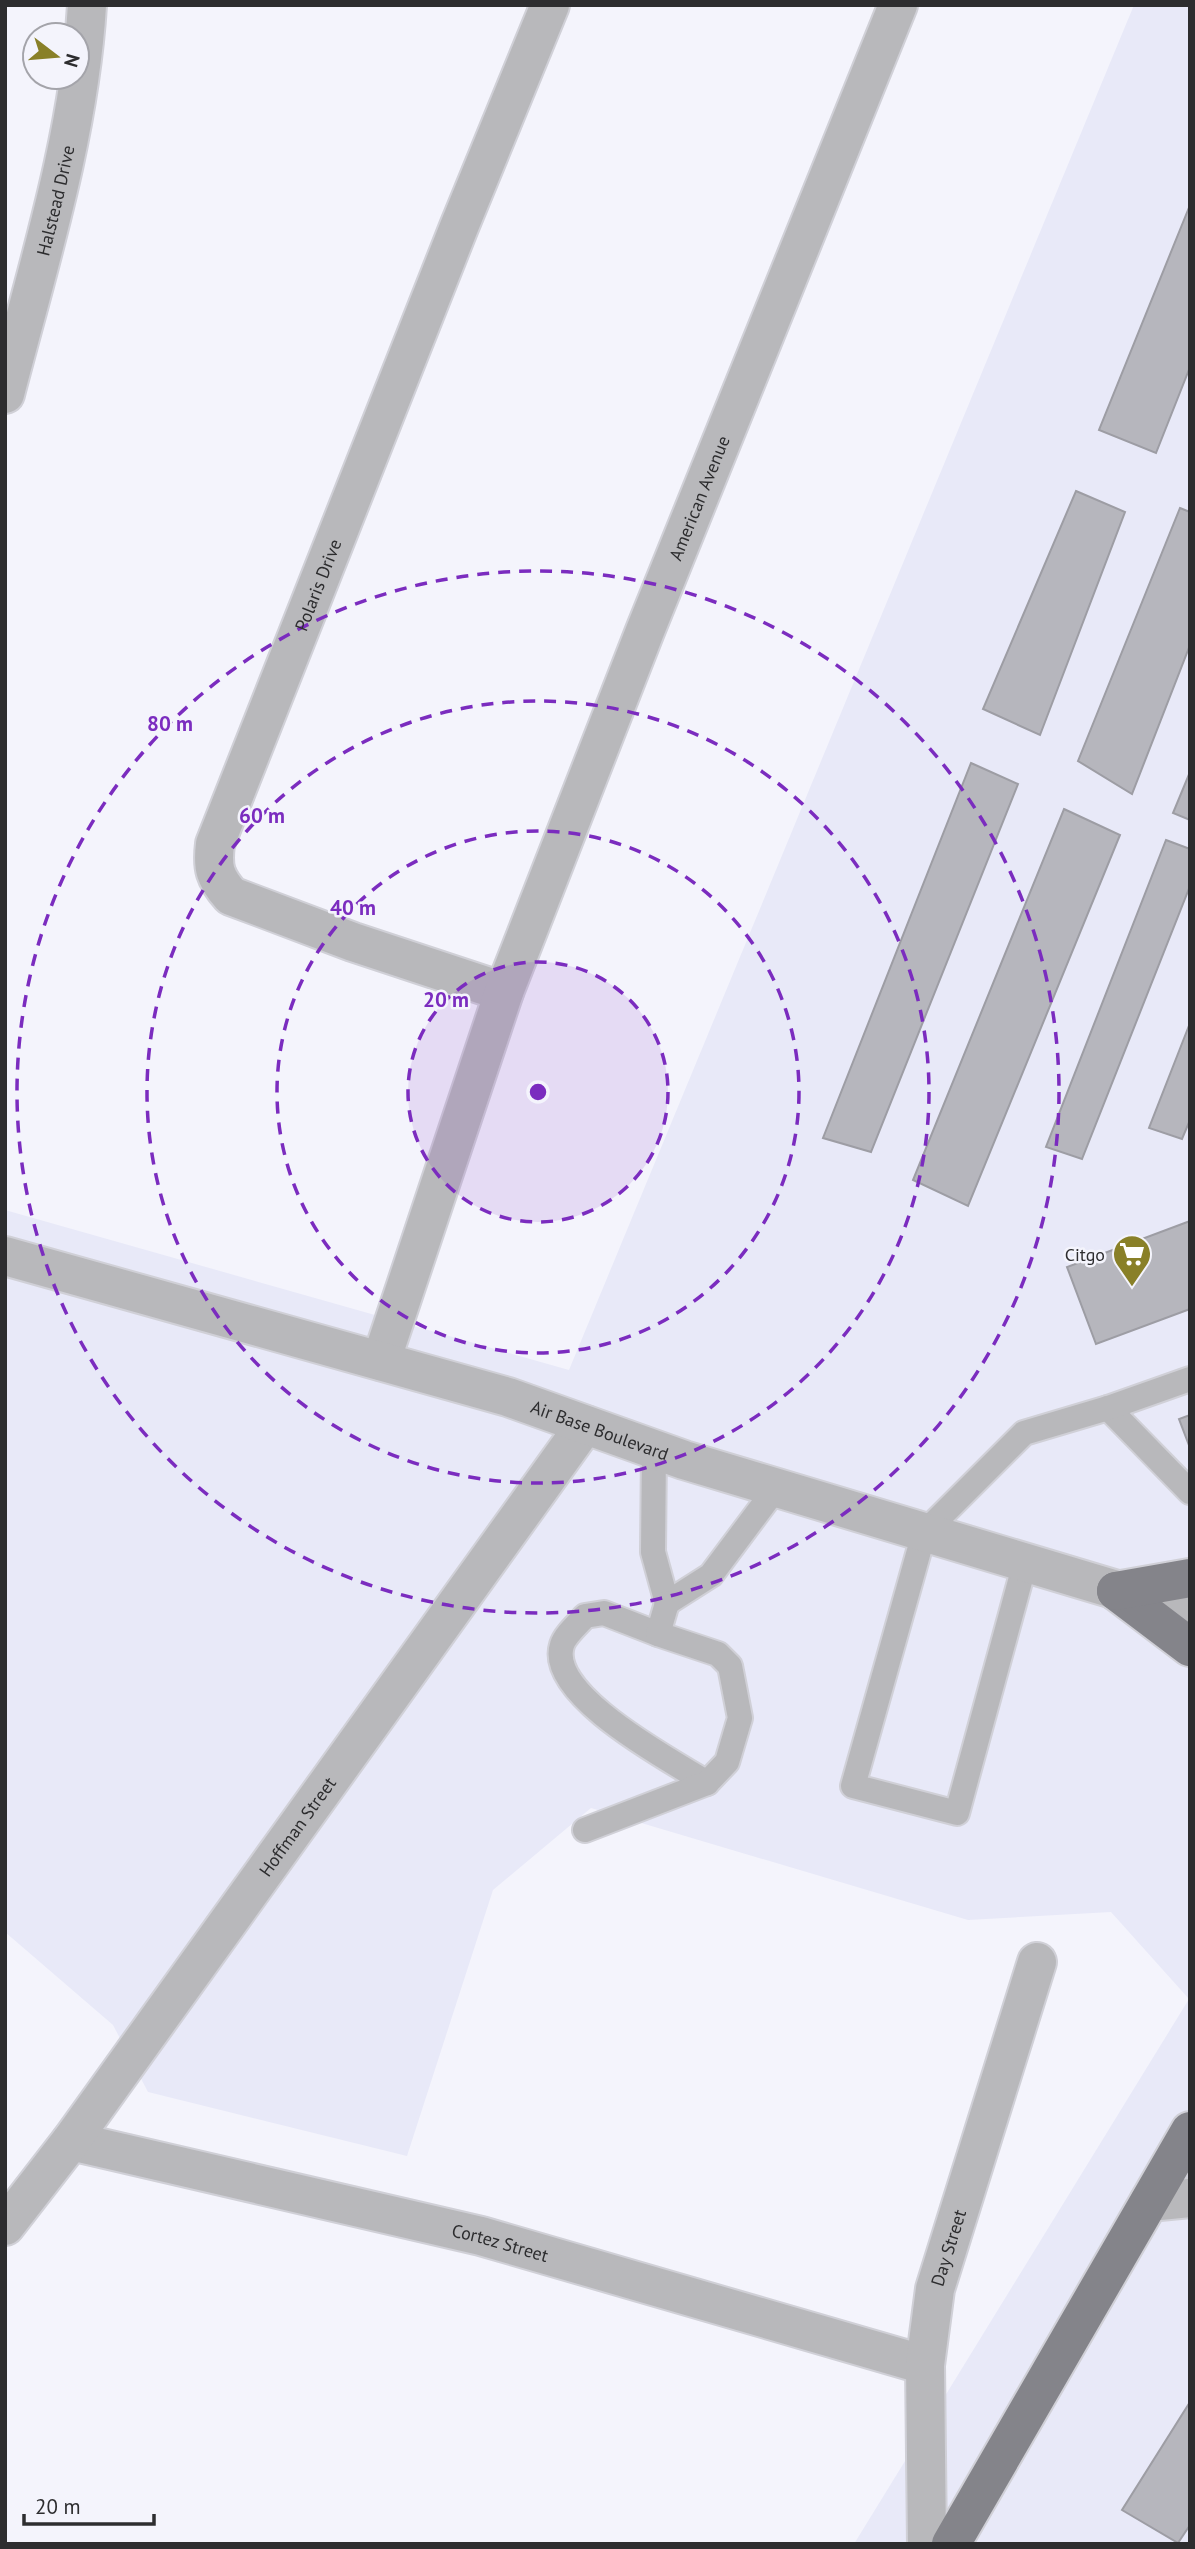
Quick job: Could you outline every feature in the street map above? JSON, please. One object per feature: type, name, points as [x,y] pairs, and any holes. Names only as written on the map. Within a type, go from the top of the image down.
[{"type":"main road","points":[[1116,1591],[1190,1578]]},
{"type":"main road","points":[[1116,1591],[1190,1647]]},
{"type":"main road","points":[[951,2544],[1190,2131]]},
{"type":"street","name":"Halstead Drive","points":[[5,394],[55,199],[74,112],[87,5]]},
{"type":"street","name":"Polaris Drive","points":[[504,992],[353,942],[231,896],[222,886],[212,865],[215,844],[463,215],[550,5]]},
{"type":"street","name":"American Avenue","points":[[381,1361],[504,992],[645,631],[898,5]]},
{"type":"street","name":"Air Base Boulevard","points":[[5,1256],[508,1397],[654,1450],[1190,1612]]},
{"type":"street","name":"Hoffman Street","points":[[5,2226],[71,2141],[585,1425]]},
{"type":"street","name":"Day Street","points":[[927,2544],[925,2365],[935,2289],[1037,1962]]},
{"type":"street","name":"Cortez Street","points":[[71,2141],[481,2236],[925,2365]]},
{"type":"street","points":[[1149,2202],[1190,2198]]},
{"type":"lane","points":[[1025,1563],[957,1813],[853,1786],[924,1533],[1024,1433],[1108,1408],[1190,1379]]},
{"type":"lane","points":[[1108,1408],[1190,1493]]},
{"type":"lane","points":[[654,1450],[653,1552],[667,1603],[658,1634]]},
{"type":"lane","points":[[667,1603],[711,1575],[776,1488]]},
{"type":"lane","points":[[585,1830],[707,1783],[727,1762],[740,1718],[730,1666],[718,1654],[604,1613],[585,1615],[562,1645],[561,1665],[578,1694],[613,1724],[707,1783]]},
{"type":"shaded area","points":[[1134,5],[1190,5],[1190,2544],[854,2544],[1189,1999],[1111,1912],[968,1920],[591,1808],[493,1890],[407,2156],[148,2092],[113,2025],[5,1932],[5,1210],[569,1370]]},
{"type":"building","points":[[1190,205],[1190,367],[1156,453],[1099,430]]},
{"type":"building","points":[[1076,491],[1125,512],[1040,735],[983,709]]},
{"type":"building","points":[[1180,508],[1190,512],[1190,645],[1132,794],[1078,761]]},
{"type":"building","points":[[971,763],[1018,784],[871,1152],[823,1138]]},
{"type":"building","points":[[1190,772],[1190,820],[1173,813]]},
{"type":"building","points":[[1064,809],[1120,835],[968,1206],[913,1180]]},
{"type":"building","points":[[1166,840],[1190,849],[1190,886],[1082,1159],[1046,1147]]},
{"type":"building","points":[[1190,1023],[1190,1120],[1182,1139],[1149,1128]]},
{"type":"building","name":"Citgo","points":[[1190,1221],[1190,1309],[1096,1344],[1067,1267]]},
{"type":"building","points":[[1190,1415],[1190,1448],[1179,1419]]},
{"type":"building","points":[[1190,2402],[1190,2525],[1178,2543],[1122,2510]]},
{"type":"place","name":"Citgo","points":[[1132,1288]]}]
